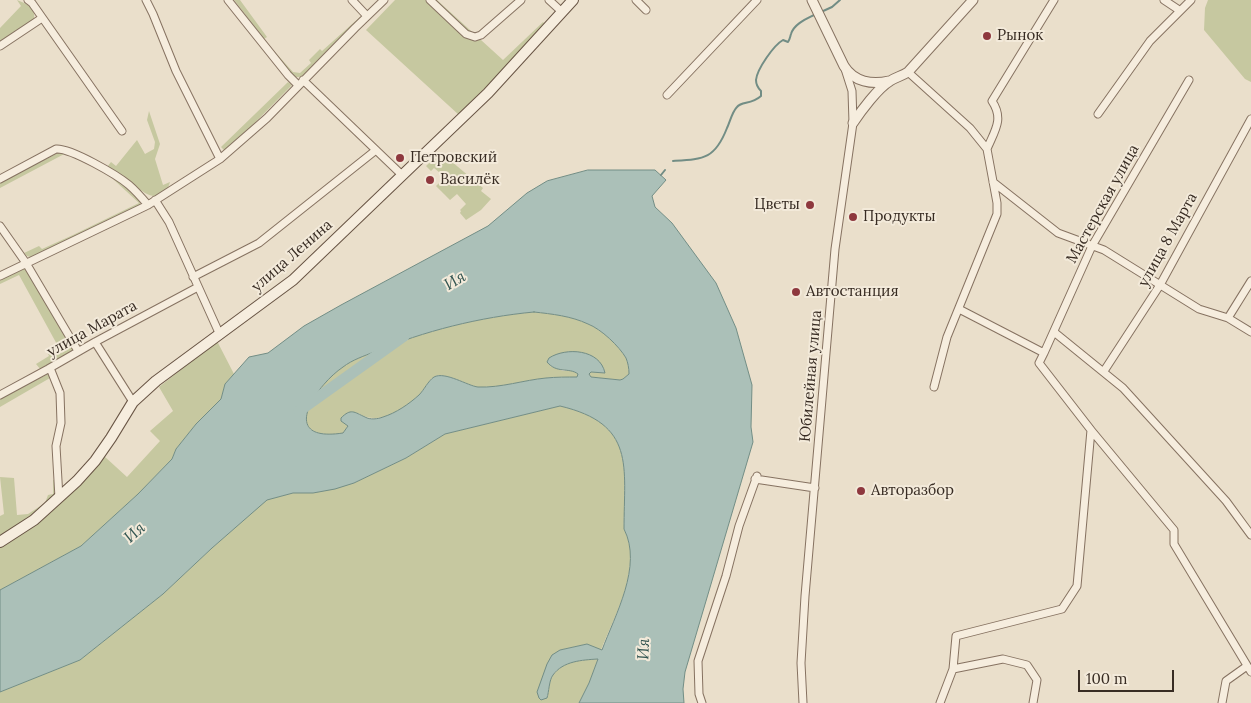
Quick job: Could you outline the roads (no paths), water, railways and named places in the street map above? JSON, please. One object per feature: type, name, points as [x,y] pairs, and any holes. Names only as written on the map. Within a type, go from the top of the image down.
[{"type":"main road","name":"улица Ленина","points":[[0,542],[34,520],[59,498],[95,461],[133,402],[156,381],[293,280],[488,94],[573,0]]},
{"type":"street","points":[[28,0],[32,3],[122,131]]},
{"type":"street","points":[[146,0],[154,14],[176,71],[220,159]]},
{"type":"street","points":[[228,0],[271,55],[402,175]]},
{"type":"street","points":[[352,0],[367,16]]},
{"type":"street","points":[[0,276],[148,205],[220,159],[267,118],[384,0]]},
{"type":"street","points":[[430,0],[466,34],[474,37],[481,35],[521,0]]},
{"type":"street","points":[[549,0],[562,12]]},
{"type":"street","points":[[636,0],[646,10]]},
{"type":"street","points":[[667,95],[757,0]]},
{"type":"street","name":"Юбилейная улица","points":[[803,703],[802,636],[835,249],[852,123],[852,91],[844,66],[812,0]]},
{"type":"street","points":[[844,66],[850,74],[859,80],[873,82],[890,81],[902,76],[908,72],[973,0]]},
{"type":"street","points":[[987,149],[999,118],[992,100],[1054,0]]},
{"type":"street","points":[[1164,0],[1179,10]]},
{"type":"street","points":[[1098,114],[1150,41],[1191,0]]},
{"type":"street","points":[[0,46],[42,18]]},
{"type":"street","points":[[908,72],[970,128],[987,149],[997,204],[997,214],[947,337],[934,387]]},
{"type":"street","name":"Мастерская улица","points":[[1044,353],[1092,246],[1189,80]]},
{"type":"street","points":[[852,123],[890,81]]},
{"type":"street","name":"улица 8 Марта","points":[[1104,370],[1160,285],[1251,119]]},
{"type":"street","points":[[0,179],[56,149],[62,148],[74,152],[123,180],[148,205]]},
{"type":"street","points":[[194,277],[260,244],[376,150]]},
{"type":"street","points":[[993,182],[1058,233],[1104,250],[1200,309],[1228,318],[1251,332]]},
{"type":"street","points":[[155,200],[169,222],[220,335]]},
{"type":"street","points":[[0,226],[26,262],[78,352]]},
{"type":"street","points":[[1228,318],[1251,281]]},
{"type":"street","name":"улица Марата","points":[[0,395],[94,342],[198,287]]},
{"type":"street","points":[[959,309],[1044,353],[1039,364],[1090,430],[1174,530],[1174,544],[1249,669],[1226,680],[1222,703]]},
{"type":"street","points":[[1054,332],[1104,370],[1123,388],[1171,438],[1226,501],[1251,535]]},
{"type":"street","points":[[94,342],[133,402]]},
{"type":"street","points":[[50,368],[60,393],[61,423],[56,446],[59,498]]},
{"type":"street","points":[[940,703],[952,669],[956,636],[1062,609],[1077,586],[1090,430]]},
{"type":"street","points":[[702,703],[699,694],[698,661],[713,619],[739,526],[756,478],[815,488]]},
{"type":"street","points":[[952,669],[1003,658],[1027,665],[1037,680],[1033,703]]},
{"type":"water","points":[[588,170],[655,170],[666,180],[652,196],[655,207],[672,223],[716,283],[736,328],[752,385],[751,427],[753,442],[685,672],[684,703],[579,703],[598,659],[567,664],[557,670],[552,677],[547,698],[541,700],[539,698],[537,692],[552,655],[560,650],[587,644],[602,650],[620,606],[629,574],[629,543],[624,529],[624,467],[614,436],[602,424],[585,414],[560,406],[445,434],[406,458],[354,483],[335,489],[313,493],[293,493],[267,500],[163,594],[80,660],[0,692],[0,590],[81,546],[138,494],[172,459],[176,449],[196,424],[221,399],[225,384],[249,357],[268,353],[304,326],[488,226],[527,193],[547,181]],"holes":[[[534,312],[575,319],[598,330],[609,338],[623,353],[629,368],[629,374],[620,380],[591,377],[589,374],[591,372],[605,373],[597,359],[582,352],[564,352],[549,358],[547,362],[555,368],[574,372],[578,374],[577,377],[546,378],[478,387],[450,377],[439,376],[434,377],[411,402],[388,415],[372,419],[355,412],[350,412],[341,418],[341,421],[348,426],[343,433],[323,434],[311,430],[307,422],[308,411],[313,399],[332,376],[350,362],[393,344],[432,331],[493,317]]]},
{"type":"waterway","points":[[821,12],[832,7],[840,0]]},
{"type":"waterway","points":[[673,161],[701,158],[713,152],[723,138],[732,114],[737,107],[754,101],[761,96],[761,91],[756,83],[757,75],[771,52],[783,40],[788,42],[795,27],[814,15]]},
{"type":"waterway","points":[[661,175],[665,170]]},
{"type":"waterway","name":"Ия","points":[[299,411],[404,336]]},
{"type":"place","name":"Рынок","points":[[987,36]]},
{"type":"place","name":"Петровский","points":[[400,158]]},
{"type":"place","name":"Василёк","points":[[430,180]]},
{"type":"place","name":"Цветы","points":[[810,205]]},
{"type":"place","name":"Продукты","points":[[853,217]]},
{"type":"place","name":"Автостанция","points":[[796,292]]},
{"type":"place","name":"Авторазбор","points":[[861,491]]}]
